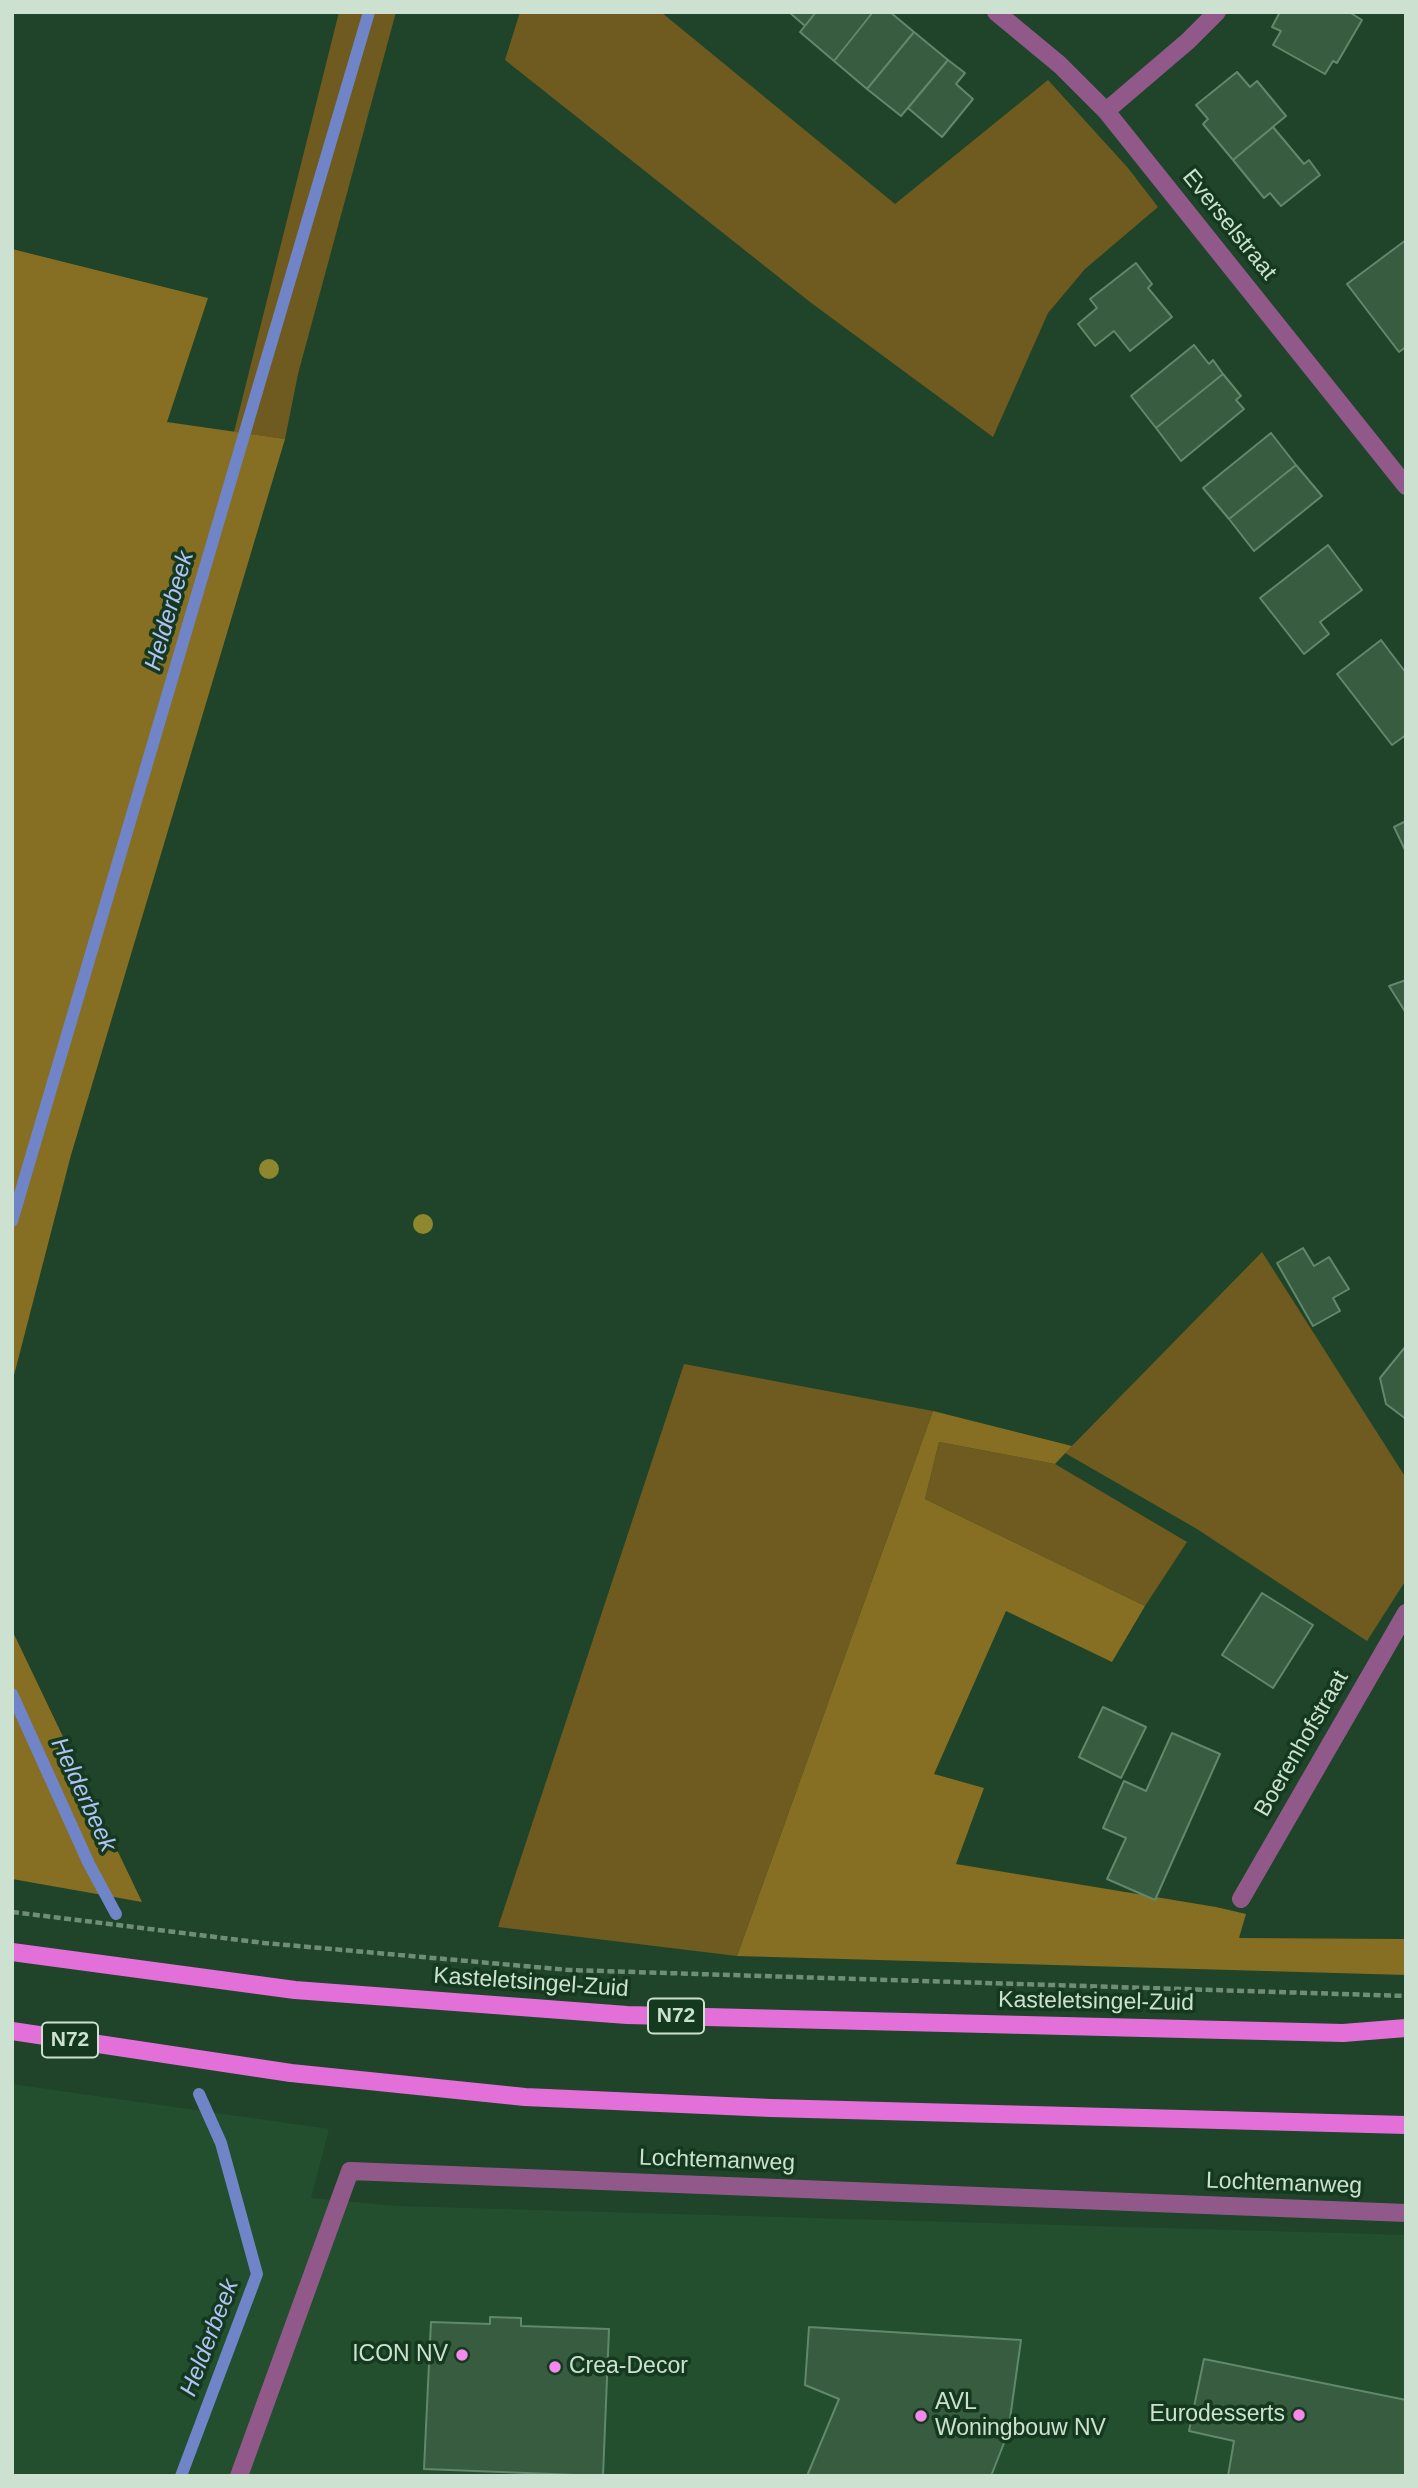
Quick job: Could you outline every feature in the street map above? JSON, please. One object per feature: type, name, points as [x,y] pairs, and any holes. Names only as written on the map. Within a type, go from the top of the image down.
[{"type":"main road","name":"Kasteletsingel-Zuid","points":[[12,1952],[295,1990],[627,2015],[1343,2033],[1406,2028]]},
{"type":"main road","name":"N72","points":[[12,2031],[290,2073],[524,2097],[771,2108],[1406,2125]]},
{"type":"street","name":"Everselstraat","points":[[996,12],[1060,65],[1106,111],[1406,486]]},
{"type":"street","points":[[1106,111],[1188,41],[1217,12]]},
{"type":"street","name":"Boerenhofstraat","points":[[1241,1899],[1406,1613]]},
{"type":"street","name":"Lochtemanweg","points":[[239,2476],[350,2171],[1406,2213]]},
{"type":"path","points":[[12,1912],[264,1943],[569,1970],[1406,1996]]},
{"type":"shaded area","points":[[339,12],[396,12],[298,374],[285,439],[234,432]]},
{"type":"shaded area","points":[[520,12],[661,12],[895,204],[1048,80],[1128,168],[1158,207],[1085,269],[1048,313],[993,437],[810,302],[505,60]]},
{"type":"shaded area","points":[[12,249],[208,298],[167,422],[285,439],[71,1155],[12,1383]]},
{"type":"shaded area","points":[[1262,1252],[1406,1478],[1406,1580],[1367,1641],[1197,1529],[1065,1453]]},
{"type":"shaded area","points":[[684,1364],[933,1411],[737,1956],[498,1927]]},
{"type":"shaded area","points":[[933,1411],[1072,1446],[1055,1464],[939,1442],[925,1499],[1145,1606],[1112,1662],[1006,1611],[934,1774],[984,1788],[956,1864],[1246,1914],[1239,1938],[1406,1939],[1406,1975],[737,1956]]},
{"type":"shaded area","points":[[939,1442],[1055,1464],[1187,1542],[1145,1606],[925,1499]]},
{"type":"shaded area","points":[[12,1630],[142,1902],[12,1879]]},
{"type":"shaded area","points":[[12,2084],[329,2129],[311,2198],[398,2206],[1406,2235],[1406,2476],[12,2476]]},
{"type":"building","points":[[789,12],[816,12],[805,26]]},
{"type":"building","points":[[816,12],[873,12],[834,61],[800,32]]},
{"type":"building","points":[[873,12],[890,12],[914,32],[867,89],[834,61]]},
{"type":"building","points":[[1280,12],[1349,12],[1362,20],[1337,63],[1333,61],[1325,74],[1273,45],[1281,31],[1272,27]]},
{"type":"building","points":[[914,32],[948,60],[901,116],[867,89]]},
{"type":"building","points":[[948,60],[965,73],[956,84],[973,99],[942,137],[908,108]]},
{"type":"building","points":[[1237,72],[1250,87],[1257,81],[1286,116],[1233,160],[1203,124],[1208,119],[1196,105]]},
{"type":"building","points":[[1273,127],[1304,164],[1309,160],[1320,175],[1281,206],[1270,193],[1264,198],[1233,160]]},
{"type":"building","points":[[1406,240],[1406,347],[1399,352],[1347,284]]},
{"type":"building","points":[[1136,263],[1152,284],[1148,288],[1172,317],[1130,351],[1114,331],[1095,346],[1078,324],[1097,308],[1090,299]]},
{"type":"building","points":[[1194,345],[1209,364],[1213,360],[1223,374],[1156,428],[1131,396]]},
{"type":"building","points":[[1223,374],[1241,396],[1236,400],[1244,409],[1181,461],[1156,428]]},
{"type":"building","points":[[1271,433],[1296,465],[1229,519],[1203,488]]},
{"type":"building","points":[[1296,465],[1322,496],[1254,551],[1229,519]]},
{"type":"building","points":[[1328,545],[1362,590],[1320,622],[1329,634],[1304,654],[1260,598]]},
{"type":"building","points":[[1381,640],[1406,673],[1406,735],[1392,745],[1337,674]]},
{"type":"building","points":[[1406,821],[1406,852],[1394,827]]},
{"type":"building","points":[[1406,980],[1406,1013],[1389,986]]},
{"type":"building","points":[[1303,1248],[1314,1266],[1329,1257],[1349,1289],[1333,1298],[1340,1311],[1313,1326],[1277,1263]]},
{"type":"building","points":[[1406,1346],[1406,1419],[1386,1404],[1380,1378]]},
{"type":"building","points":[[1262,1593],[1313,1625],[1273,1688],[1222,1655]]},
{"type":"building","points":[[1103,1707],[1146,1727],[1121,1778],[1079,1757]]},
{"type":"building","points":[[1172,1733],[1220,1754],[1155,1900],[1107,1879],[1126,1838],[1103,1828],[1124,1781],[1146,1791]]},
{"type":"building","points":[[490,2317],[521,2318],[521,2326],[609,2329],[603,2476],[424,2469],[431,2322],[490,2324]]},
{"type":"building","name":"AVL Woningbouw NV","points":[[809,2327],[1021,2340],[1008,2433],[991,2476],[807,2476],[839,2399],[805,2385]]},
{"type":"building","name":"Eurodesserts","points":[[1204,2359],[1406,2400],[1406,2476],[1228,2476],[1234,2441],[1189,2431]]},
{"type":"waterway","name":"Helderbeek","points":[[12,1221],[369,12]]},
{"type":"waterway","name":"Helderbeek","points":[[12,1694],[89,1864],[116,1914]]},
{"type":"waterway","name":"Helderbeek","points":[[181,2476],[257,2274],[221,2143],[199,2094]]},
{"type":"place","name":"ICON NV","points":[[462,2355]]},
{"type":"place","name":"Crea-Decor","points":[[555,2367]]},
{"type":"place","name":"Eurodesserts","points":[[1299,2415]]},
{"type":"place","name":"AVL Woningbouw NV","points":[[921,2416]]}]
